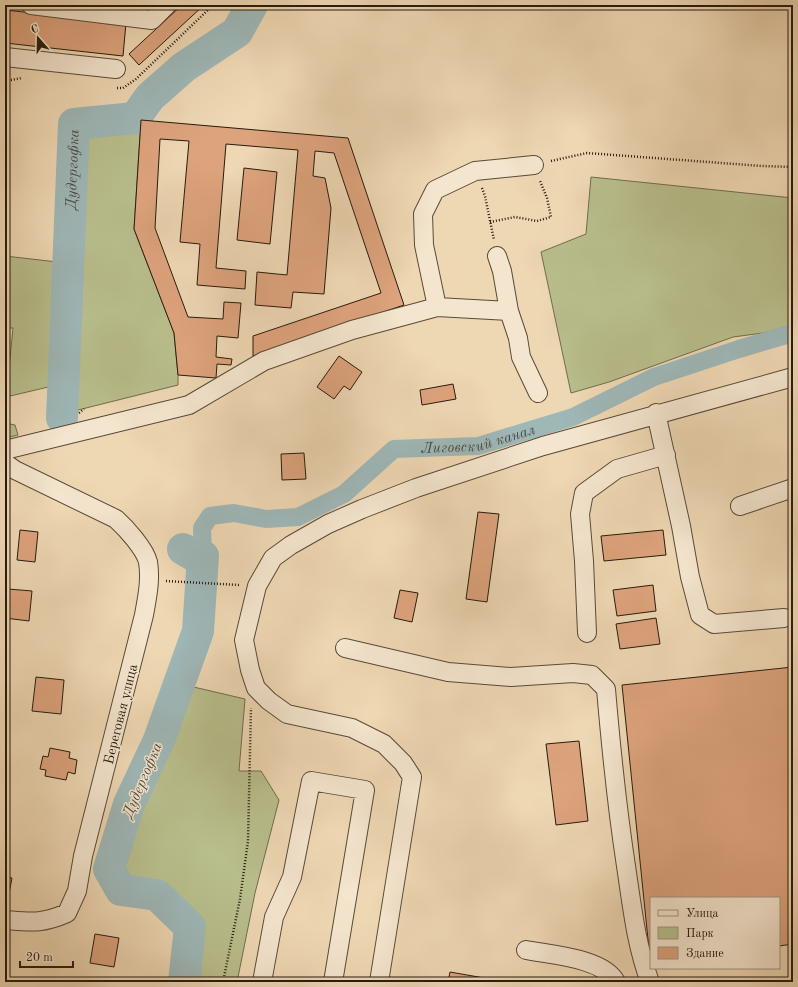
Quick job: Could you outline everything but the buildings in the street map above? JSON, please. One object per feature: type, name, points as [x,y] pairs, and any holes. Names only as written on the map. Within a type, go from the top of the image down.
[{"type":"street","points":[[31,5],[152,20],[167,5]]},
{"type":"street","points":[[5,57],[116,69]]},
{"type":"street","points":[[437,308],[424,245],[423,214],[435,190],[475,171],[534,165]]},
{"type":"street","points":[[497,256],[506,288],[509,311],[518,338],[522,357],[538,394]]},
{"type":"street","points":[[5,450],[189,405],[264,362],[352,330],[437,308],[509,311]]},
{"type":"street","points":[[379,982],[412,777],[403,763],[384,744],[352,728],[287,714],[269,701],[256,688],[250,670],[244,640],[257,586],[273,558],[290,545],[328,524],[416,488],[543,446],[656,413],[793,376]]},
{"type":"street","points":[[656,413],[681,526],[690,576],[700,615],[714,624],[784,618]]},
{"type":"street","points":[[587,633],[584,561],[580,514],[584,492],[617,469],[666,455]]},
{"type":"street","name":"Береговая улица","points":[[5,463],[15,470],[116,520],[127,529],[148,560],[150,580],[144,615],[85,849],[77,892],[67,913],[51,920],[38,922],[5,920]]},
{"type":"street","points":[[740,506],[793,488]]},
{"type":"street","points":[[345,648],[448,672],[511,677],[573,672],[592,675],[606,689],[610,746],[633,916],[650,982]]},
{"type":"street","points":[[262,982],[274,917],[292,877],[311,781],[365,790],[332,982]]},
{"type":"street","points":[[526,950],[591,962],[612,975],[616,982]]},
{"type":"path","points":[[225,5],[231,6]]},
{"type":"path","points":[[490,222],[515,217],[537,221],[551,217],[547,198],[534,165],[587,153],[793,167]]},
{"type":"path","points":[[475,171],[484,196],[497,256]]},
{"type":"path","points":[[185,583],[257,586]]},
{"type":"path","points":[[223,982],[240,899],[248,841],[251,705],[256,688]]},
{"type":"green space","points":[[141,120],[134,229],[174,333],[178,385],[70,412],[81,127]]},
{"type":"green space","points":[[591,177],[793,198],[793,325],[763,333],[733,337],[609,382],[571,393],[541,252],[586,234]]},
{"type":"green space","points":[[5,256],[66,263],[61,384],[6,397],[13,328],[5,328]]},
{"type":"green space","points":[[5,423],[15,425],[18,435],[5,438]]},
{"type":"green space","points":[[185,685],[245,699],[239,771],[261,771],[279,800],[255,893],[237,982],[193,982],[200,931],[186,904],[158,892],[126,875],[121,867],[119,857],[124,834],[133,810],[154,771]]},
{"type":"waterway","name":"Дудергофка","points":[[62,418],[74,124],[135,118],[150,97],[184,67],[237,32],[252,5]]},
{"type":"waterway","name":"Лиговский канал","points":[[203,556],[202,528],[210,516],[234,513],[266,519],[298,517],[344,494],[394,449],[478,446],[573,417],[654,377],[793,333]]},
{"type":"waterway","name":"Дудергофка","points":[[183,549],[193,555],[203,556],[198,631],[159,740],[129,804],[109,869],[121,890],[157,895],[190,927],[184,982]]}]
